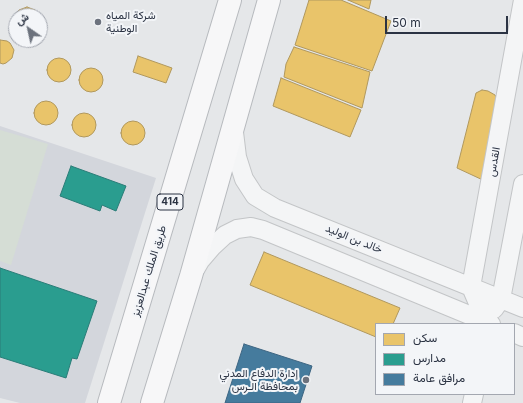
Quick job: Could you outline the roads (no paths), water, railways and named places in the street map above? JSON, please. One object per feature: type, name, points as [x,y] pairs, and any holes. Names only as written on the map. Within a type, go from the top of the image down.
[{"type":"highway","name":"طريق الملك عبدالعزيز","points":[[109,403],[230,0]]},
{"type":"highway","points":[[152,403],[191,276],[269,0]]},
{"type":"street","name":"القدس","points":[[471,287],[523,0]]},
{"type":"street","name":"خالد بن الوليد","points":[[234,127],[237,157],[244,179],[254,196],[275,208],[523,308]]},
{"type":"street","points":[[488,323],[501,299],[523,184]]},
{"type":"street","points":[[191,276],[200,261],[225,235],[237,229],[251,227],[263,230],[488,323]]},
{"type":"street","points":[[471,287],[488,323]]},
{"type":"place","name":"شركة المياه الوطنية","points":[[98,22]]},
{"type":"place","name":"إدارة الدفاع المدني بمحافظة الـرس","points":[[306,380]]}]
